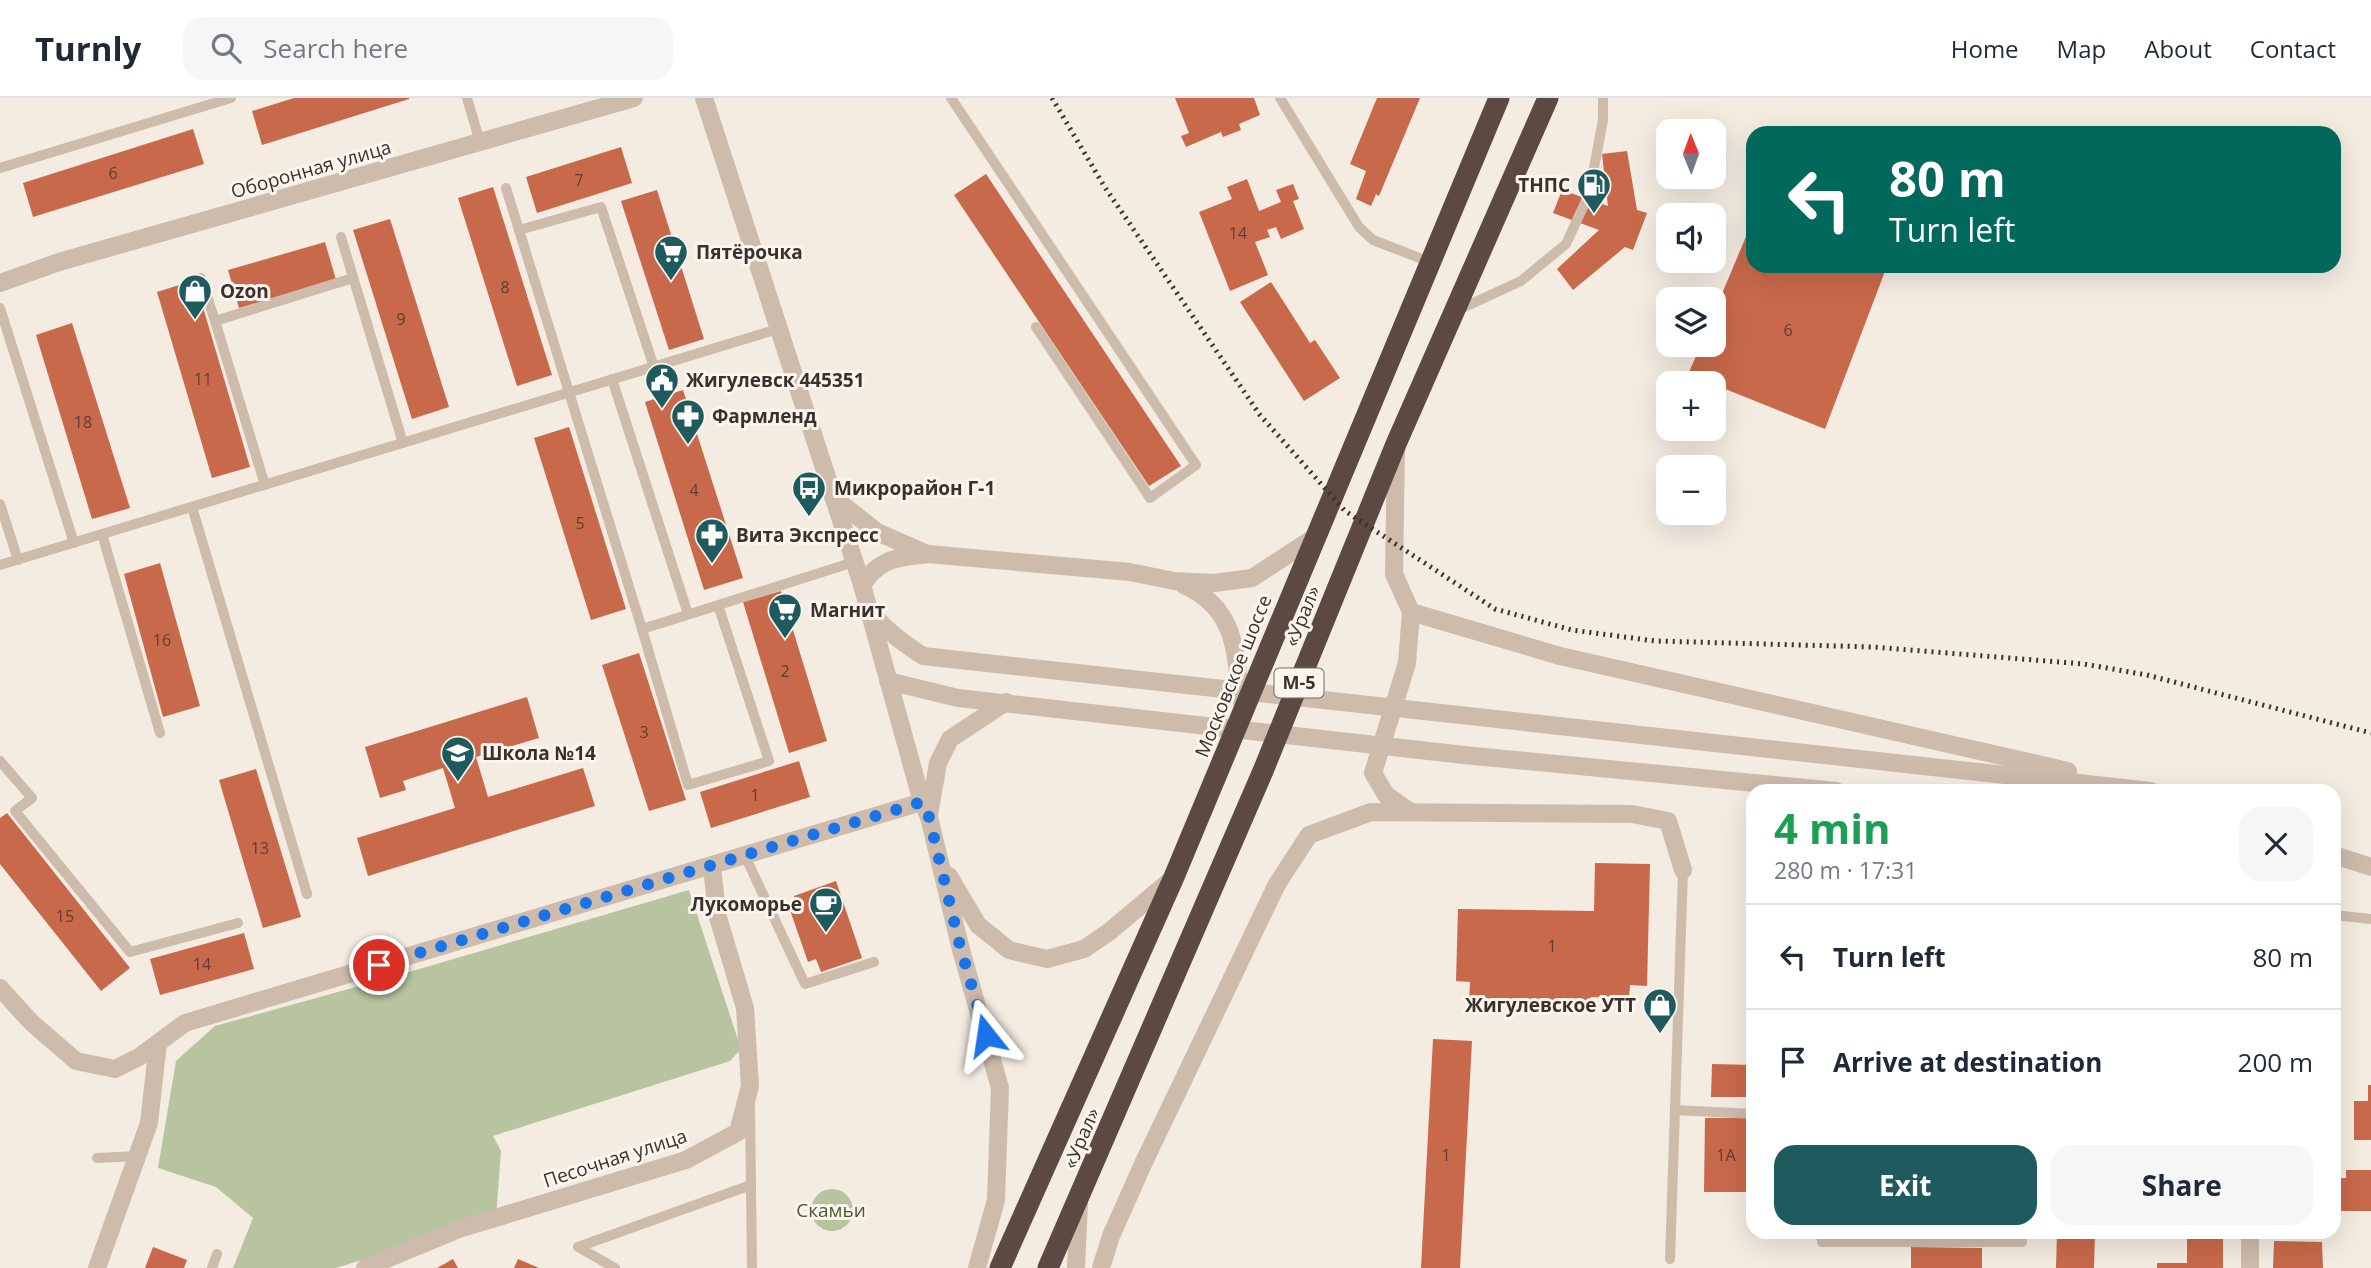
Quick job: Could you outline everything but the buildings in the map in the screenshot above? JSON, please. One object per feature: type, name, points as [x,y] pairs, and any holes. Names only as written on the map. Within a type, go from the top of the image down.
[{"type":"highway","name":"Московское шоссе","points":[[1000,1268],[1174,877],[1499,98]]},
{"type":"highway","name":"«Урал»","points":[[1048,1268],[1258,783],[1396,444],[1548,98]]},
{"type":"street","name":"Оборонная улица","points":[[0,283],[59,262],[634,98]]},
{"type":"street","points":[[704,98],[862,585],[1000,1088],[996,1200],[978,1268]]},
{"type":"street","points":[[1396,444],[1394,574],[1411,612],[1407,663],[1373,773],[1386,795],[1409,811]]},
{"type":"street","points":[[831,496],[877,533],[928,554]]},
{"type":"street","points":[[862,585],[873,568],[896,558],[928,554],[1130,572],[1174,581],[1213,583],[1252,578],[1315,537]]},
{"type":"street","points":[[1174,581],[1202,593],[1222,614],[1236,648],[1242,715]]},
{"type":"street","points":[[866,606],[894,638],[923,656],[2093,784]]},
{"type":"street","points":[[1411,612],[1560,656],[2123,784]]},
{"type":"street","points":[[888,681],[957,698],[1464,755],[1764,784]]},
{"type":"street","points":[[925,810],[938,763],[950,739],[1006,702]]},
{"type":"street","points":[[0,988],[32,1023],[76,1061],[115,1069],[139,1057],[185,1023],[745,856],[925,810]]},
{"type":"street","points":[[1101,1268],[1111,1236],[1138,1176],[1277,884],[1309,835],[1371,812],[1632,814],[1668,821],[1683,870]]},
{"type":"street","points":[[937,856],[978,925],[1009,950],[1047,959],[1084,949],[1110,932],[1174,877]]},
{"type":"street","points":[[2341,857],[2371,867]]},
{"type":"street","name":"Песочная улица","points":[[365,1268],[458,1230],[686,1160],[738,1132],[750,1086],[746,1008],[717,914],[712,866]]},
{"type":"street","points":[[97,1268],[149,1123],[158,1043]]},
{"type":"street","points":[[1076,1268],[1080,1199]]},
{"type":"street","points":[[2250,1239],[2250,1268]]},
{"type":"lane","points":[[0,168],[231,98]]},
{"type":"lane","points":[[467,98],[480,142]]},
{"type":"lane","points":[[951,98],[1196,465],[1150,499],[1036,327]]},
{"type":"lane","points":[[1280,98],[1359,227],[1373,240],[1430,262]]},
{"type":"lane","points":[[1455,311],[1521,281],[1566,244],[1589,194],[1603,120],[1603,98]]},
{"type":"lane","points":[[506,188],[688,785],[769,761],[718,605]]},
{"type":"lane","points":[[519,230],[601,207],[654,367]]},
{"type":"lane","points":[[341,237],[403,443]]},
{"type":"lane","points":[[201,278],[265,485]]},
{"type":"lane","points":[[215,321],[353,278]]},
{"type":"lane","points":[[0,308],[74,543]]},
{"type":"lane","points":[[0,565],[778,329]]},
{"type":"lane","points":[[612,379],[688,614]]},
{"type":"lane","points":[[0,504],[18,559]]},
{"type":"lane","points":[[192,507],[307,894]]},
{"type":"lane","points":[[102,534],[160,733]]},
{"type":"lane","points":[[642,629],[855,562]]},
{"type":"lane","points":[[0,761],[32,798],[15,811],[130,952],[238,923]]},
{"type":"lane","points":[[745,856],[805,984],[874,962]]},
{"type":"lane","points":[[1670,1259],[1683,870]]},
{"type":"lane","points":[[2341,916],[2371,919]]},
{"type":"lane","points":[[750,1086],[752,1268]]},
{"type":"lane","points":[[1675,1110],[1746,1114]]},
{"type":"lane","points":[[97,1158],[138,1156]]},
{"type":"lane","points":[[615,1268],[578,1247],[751,1185]]},
{"type":"lane","points":[[1822,1239],[1822,1242],[2022,1242],[2022,1239]]},
{"type":"lane","points":[[212,1268],[217,1254]]},
{"type":"green space","points":[[689,890],[741,1049],[730,1061],[493,1136],[501,1151],[496,1218],[336,1268],[233,1268],[253,1218],[216,1187],[158,1168],[176,1061],[215,1026]]},
{"type":"green space","name":"Скамьи","points":[[832,1189],[847,1195],[853,1210],[847,1225],[832,1231],[817,1225],[811,1210],[817,1195]]},
{"type":"railway","points":[[1052,98],[1104,186],[1260,415],[1345,511],[1495,609],[1572,630],[1655,641],[1873,647],[2084,664],[2147,675],[2371,733]]},
{"type":"place","name":"ТНПС","points":[[1594,215]]},
{"type":"place","name":"Пятёрочка","points":[[671,282]]},
{"type":"place","name":"Ozon","points":[[195,321]]},
{"type":"place","name":"Жигулевск 445351","points":[[662,410]]},
{"type":"place","name":"Фармленд","points":[[688,446]]},
{"type":"place","name":"Микрорайон Г-1","points":[[809,518]]},
{"type":"place","name":"Вита Экспресс","points":[[712,565]]},
{"type":"place","name":"Магнит","points":[[785,640]]},
{"type":"place","name":"Школа №14","points":[[458,783]]},
{"type":"place","name":"Лукоморье","points":[[826,934]]},
{"type":"place","name":"Жигулевское УТТ","points":[[1660,1035]]},
{"type":"route","points":[[379,965],[922,802],[929,817],[960,946],[986,1035]]}]
